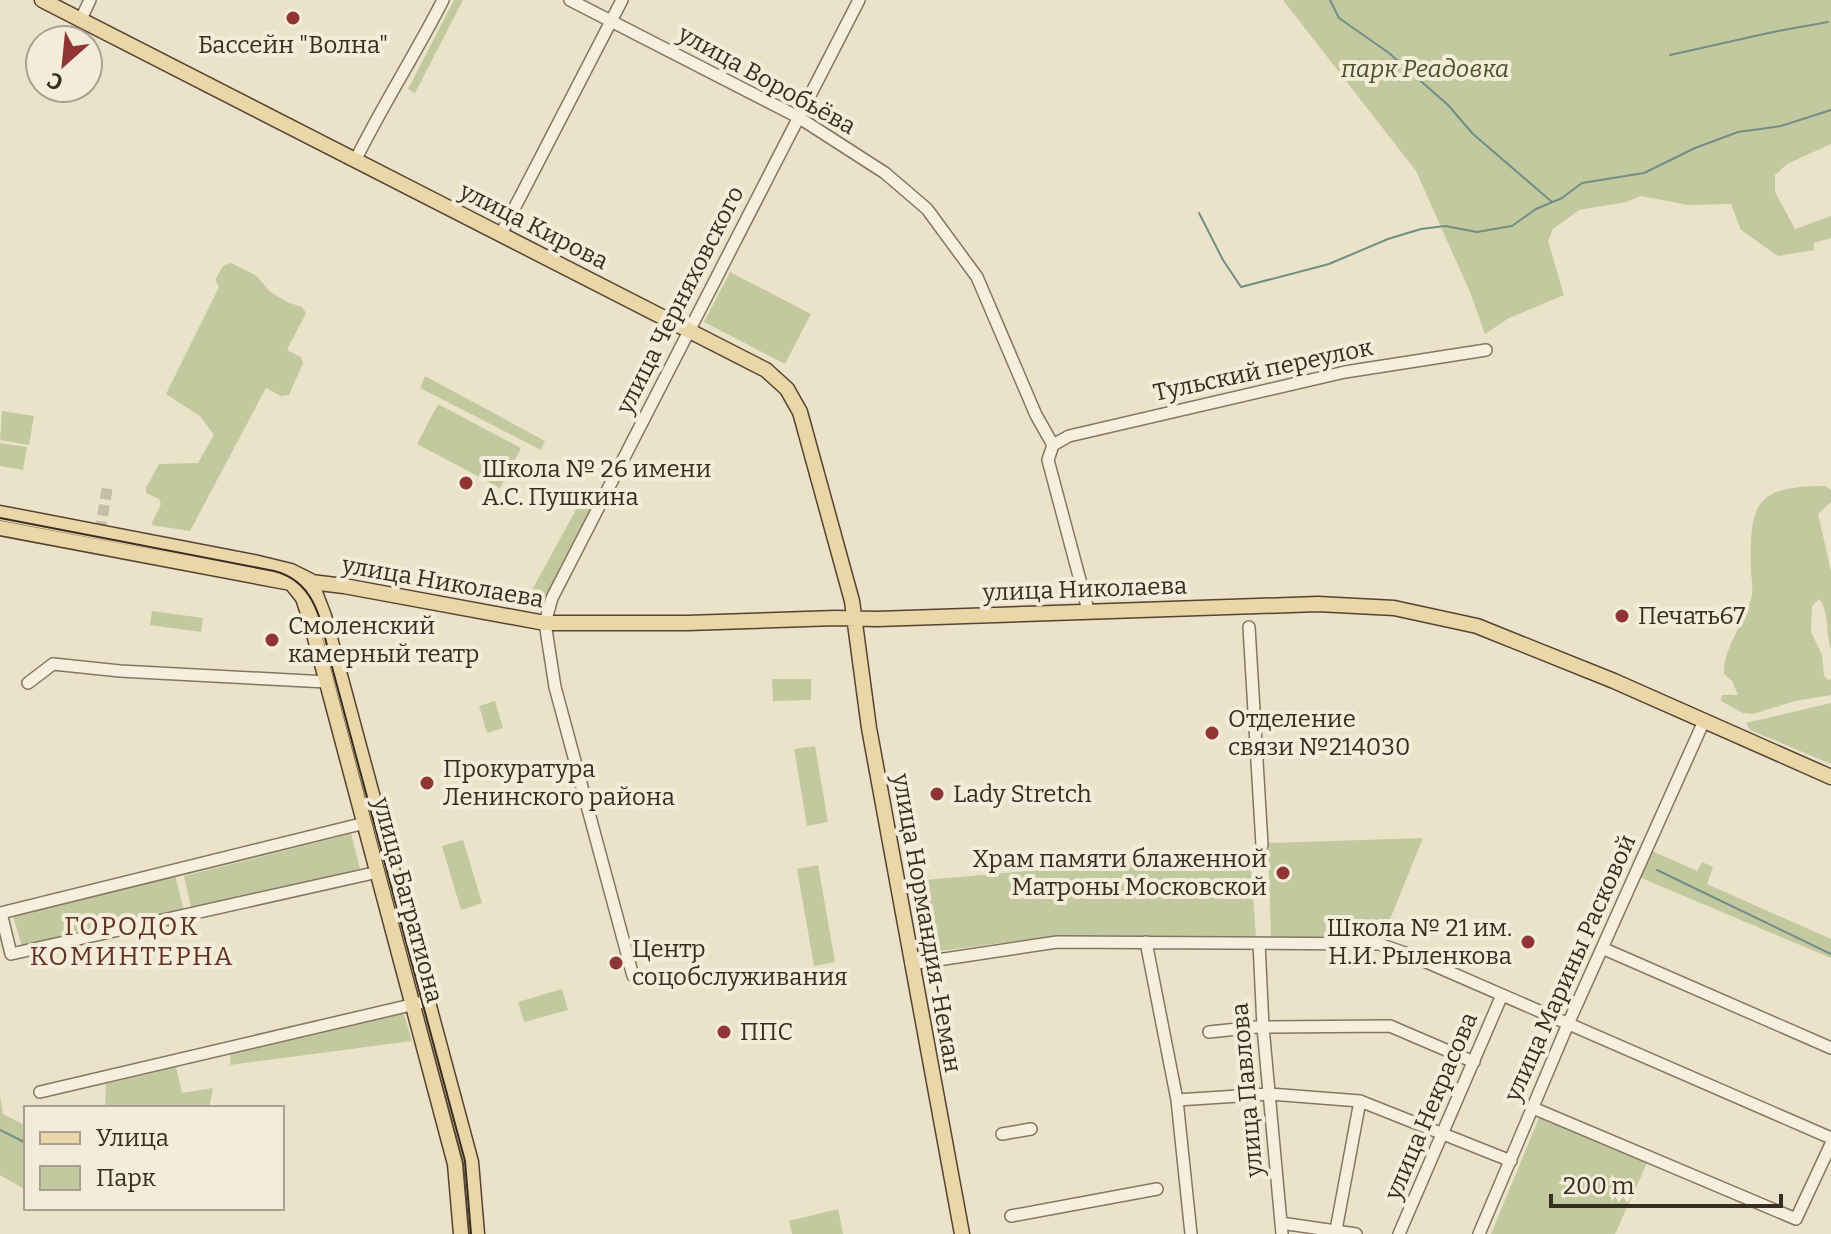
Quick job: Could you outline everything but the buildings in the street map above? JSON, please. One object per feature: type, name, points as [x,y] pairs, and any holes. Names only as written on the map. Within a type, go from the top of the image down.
[{"type":"main road","name":"улица Кирова","points":[[42,0],[766,370],[787,389],[801,416],[855,618]]},
{"type":"main road","name":"улица Николаева","points":[[0,513],[277,567],[310,590],[344,586],[545,623],[687,623],[1339,604],[1394,608],[1477,626],[1601,676],[1831,777]]},
{"type":"main road","points":[[0,528],[83,544]]},
{"type":"main road","name":"улица Багратиона","points":[[83,544],[291,583],[310,590],[324,616],[471,1162],[477,1234]]},
{"type":"main road","points":[[324,616],[326,599],[344,586]]},
{"type":"main road","name":"улица Багратиона","points":[[310,590],[327,682],[455,1164],[461,1234]]},
{"type":"main road","name":"улица Нормандия-Неман","points":[[855,618],[869,728],[962,1234]]},
{"type":"street","points":[[81,19],[90,0]]},
{"type":"street","points":[[355,161],[443,0]]},
{"type":"street","name":"улица Воробьёва","points":[[570,0],[798,117],[885,173],[927,209],[977,277],[1036,415],[1053,445],[1048,460],[1088,610]]},
{"type":"street","points":[[501,234],[622,0]]},
{"type":"street","name":"улица Черняховского","points":[[545,623],[552,598],[859,0]]},
{"type":"street","name":"Тульский переулок","points":[[1053,445],[1069,436],[1251,392],[1345,372],[1486,350]]},
{"type":"street","points":[[83,544],[100,532]]},
{"type":"street","points":[[545,623],[555,687],[633,976]]},
{"type":"street","points":[[1246,628],[1259,845]]},
{"type":"street","points":[[28,683],[53,664],[120,671],[327,682]]},
{"type":"street","name":"улица Марины Расковой","points":[[1479,1234],[1568,1024],[1704,721]]},
{"type":"street","points":[[365,823],[1,913],[11,954],[378,872]]},
{"type":"street","points":[[911,964],[1057,942],[1379,944],[1831,1141],[1796,1219],[1533,1108]]},
{"type":"street","points":[[1146,942],[1177,1100],[1191,1234]]},
{"type":"street","name":"улица Павлова","points":[[1259,943],[1263,1027],[1281,1228]]},
{"type":"street","points":[[1602,948],[1831,1048]]},
{"type":"street","name":"улица Некрасова","points":[[1399,1234],[1502,995]]},
{"type":"street","points":[[40,1092],[428,1001]]},
{"type":"street","points":[[1209,1032],[1263,1027],[1390,1026],[1474,1062]]},
{"type":"street","points":[[1177,1100],[1269,1094],[1360,1101],[1511,1161]]},
{"type":"street","points":[[1336,1230],[1360,1101]]},
{"type":"street","points":[[1002,1134],[1031,1129]]},
{"type":"street","points":[[1011,1216],[1157,1189]]},
{"type":"street","points":[[1281,1228],[1356,1234]]},
{"type":"green space","points":[[454,0],[463,0],[415,93],[408,89]]},
{"type":"green space","name":"парк Реадовка","points":[[1283,0],[1831,0],[1831,144],[1787,164],[1775,175],[1775,192],[1795,229],[1831,216],[1831,238],[1814,243],[1814,250],[1778,256],[1741,230],[1731,204],[1688,205],[1641,196],[1626,202],[1579,210],[1553,229],[1548,241],[1564,295],[1509,318],[1485,334],[1470,292],[1416,171]]},
{"type":"green space","points":[[231,263],[257,276],[269,291],[302,307],[306,313],[287,350],[301,357],[303,363],[289,395],[281,396],[266,388],[190,531],[151,525],[161,504],[159,499],[146,493],[146,488],[159,464],[198,463],[214,435],[201,417],[166,394],[219,287],[215,280],[223,266]]},
{"type":"green space","points":[[730,272],[811,314],[785,364],[704,322]]},
{"type":"green space","points":[[425,376],[545,441],[541,450],[420,388]]},
{"type":"green space","points":[[438,404],[521,448],[500,488],[417,444]]},
{"type":"green space","points":[[2,411],[34,416],[29,445],[0,440]]},
{"type":"green space","points":[[0,443],[27,447],[23,470],[0,466]]},
{"type":"green space","points":[[1825,486],[1831,490],[1831,502],[1818,514],[1831,571],[1831,649],[1825,610],[1819,599],[1812,606],[1811,632],[1822,655],[1824,676],[1831,679],[1831,695],[1795,701],[1753,714],[1743,713],[1721,701],[1722,695],[1738,695],[1732,681],[1724,674],[1730,645],[1752,595],[1751,546],[1755,514],[1761,503],[1771,495],[1802,487]]},
{"type":"green space","points":[[583,497],[597,501],[546,605],[527,599]]},
{"type":"green space","points":[[152,611],[203,618],[201,632],[150,625]]},
{"type":"green space","points":[[772,679],[811,679],[811,700],[773,701]]},
{"type":"green space","points":[[495,701],[503,728],[487,733],[479,706]]},
{"type":"green space","points":[[1831,703],[1831,764],[1750,730],[1746,723]]},
{"type":"green space","points":[[815,746],[828,822],[807,826],[794,749]]},
{"type":"green space","points":[[351,834],[360,869],[192,911],[184,876]]},
{"type":"green space","points":[[1423,838],[1382,939],[1271,940],[1268,843]]},
{"type":"green space","points":[[463,840],[482,903],[461,910],[442,846]]},
{"type":"green space","points":[[1650,850],[1697,871],[1702,862],[1713,867],[1707,884],[1831,939],[1831,958],[1639,877]]},
{"type":"green space","points":[[1250,851],[1256,937],[1055,936],[925,953],[914,881]]},
{"type":"green space","points":[[818,865],[835,962],[814,966],[797,869]]},
{"type":"green space","points":[[175,875],[184,911],[23,950],[13,916]]},
{"type":"green space","points":[[562,989],[568,1010],[524,1022],[518,1002]]},
{"type":"green space","points":[[403,1011],[412,1041],[230,1065],[231,1048]]},
{"type":"green space","points":[[176,1067],[182,1093],[213,1088],[209,1106],[105,1106],[106,1084]]},
{"type":"green space","points":[[0,1096],[3,1114],[24,1125],[24,1189],[0,1175]]},
{"type":"green space","points":[[1539,1118],[1647,1163],[1615,1234],[1491,1234]]},
{"type":"green space","points":[[838,1209],[843,1234],[792,1234],[789,1221]]},
{"type":"waterway","points":[[1330,0],[1339,18],[1389,53],[1448,105],[1473,134],[1552,202]]},
{"type":"waterway","points":[[1670,55],[1828,22]]},
{"type":"waterway","points":[[1199,213],[1241,287],[1329,264],[1421,229],[1445,226],[1477,232],[1512,226],[1582,183],[1644,173],[1695,148],[1738,132],[1781,126],[1831,110]]},
{"type":"waterway","points":[[1657,870],[1831,954]]},
{"type":"waterway","points":[[0,1130],[24,1142]]},
{"type":"tunnel","points":[[100,532],[108,483]]},
{"type":"tram line","points":[[0,518],[274,571],[301,585],[309,596],[321,623],[465,1161],[471,1234]]},
{"type":"place","name":"Бассейн \"Волна\"","points":[[293,18]]},
{"type":"place","name":"Школа № 26 имени А.С. Пушкина","points":[[466,483]]},
{"type":"place","name":"Печать67","points":[[1622,616]]},
{"type":"place","name":"Смоленский камерный театр","points":[[272,640]]},
{"type":"place","name":"Отделение связи №214030","points":[[1212,733]]},
{"type":"place","name":"Прокуратура Ленинского района","points":[[427,783]]},
{"type":"place","name":"Lady Stretch","points":[[937,794]]},
{"type":"place","name":"Храм памяти блаженной Матроны Московской","points":[[1283,873]]},
{"type":"place","name":"Школа № 21 им. Н.И. Рыленкова","points":[[1528,942]]},
{"type":"place","name":"Центр соцобслуживания","points":[[616,963]]},
{"type":"place","name":"ППС","points":[[724,1032]]},
{"type":"district","name":"ГОРОДОК КОМИНТЕРНА","points":[[132,941]]}]
